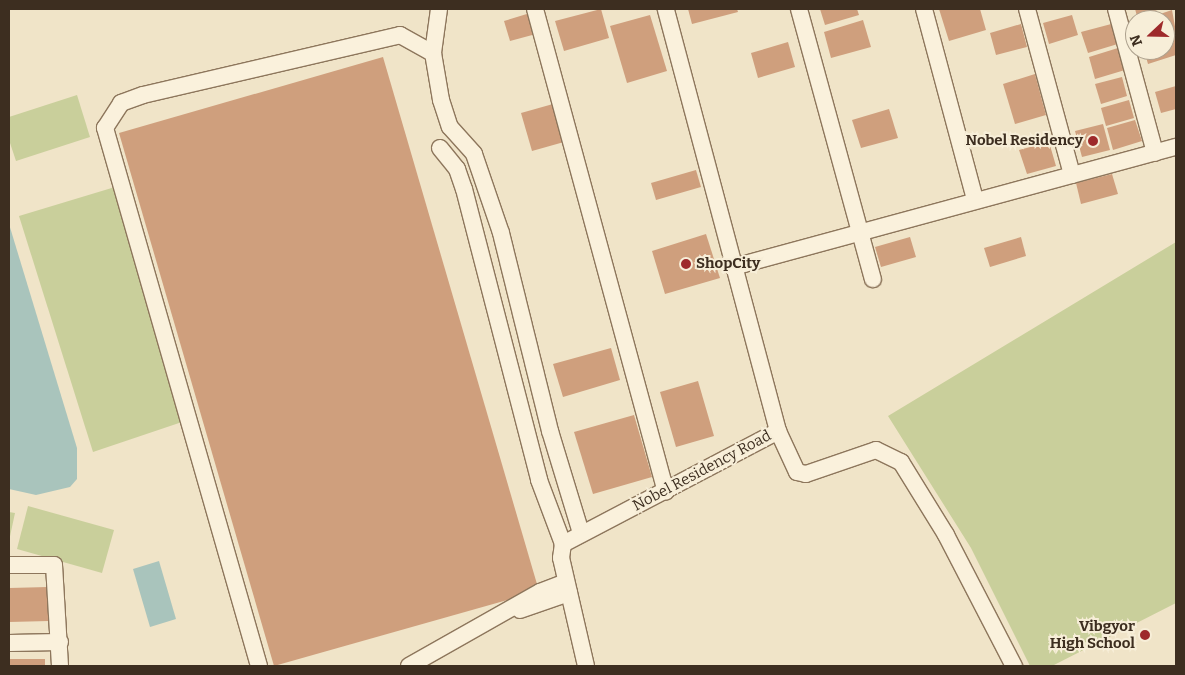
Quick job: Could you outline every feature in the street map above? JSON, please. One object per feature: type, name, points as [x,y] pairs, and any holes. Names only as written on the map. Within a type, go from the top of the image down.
[{"type":"street","points":[[439,9],[433,53],[450,127],[474,154],[501,233],[550,431],[581,533]]},
{"type":"street","points":[[535,9],[666,492]]},
{"type":"street","name":"Nobel Residency Road","points":[[563,544],[581,533],[666,492],[778,431],[737,266],[666,9]]},
{"type":"street","points":[[799,9],[873,279]]},
{"type":"street","points":[[924,9],[975,200]]},
{"type":"street","points":[[1027,9],[1072,175]]},
{"type":"street","points":[[1116,9],[1155,153]]},
{"type":"street","points":[[259,666],[105,128],[121,103],[143,95],[400,35],[433,53]]},
{"type":"street","points":[[737,266],[860,231],[1176,147]]},
{"type":"street","points":[[440,148],[457,169],[464,189],[540,480],[563,544],[567,588],[586,666]]},
{"type":"street","points":[[778,431],[797,472],[806,474],[876,450],[901,462],[954,550],[1014,666]]},
{"type":"street","points":[[9,566],[54,565],[60,666]]},
{"type":"street","points":[[409,666],[505,613],[567,588]]},
{"type":"street","points":[[9,643],[60,642]]},
{"type":"green space","points":[[77,95],[90,137],[16,161],[9,140],[9,117]]},
{"type":"green space","points":[[115,187],[182,422],[93,452],[19,216]]},
{"type":"green space","points":[[1176,242],[1176,603],[1052,666],[1030,666],[971,548],[888,416]]},
{"type":"green space","points":[[28,506],[114,530],[102,573],[17,549]]},
{"type":"green space","points":[[9,512],[15,513],[9,541]]},
{"type":"water","points":[[9,224],[77,448],[77,479],[70,487],[36,495],[9,489]]},
{"type":"water","points":[[159,561],[176,619],[150,627],[133,569]]},
{"type":"building","points":[[601,9],[609,38],[564,51],[555,21]]},
{"type":"building","points":[[688,9],[737,9],[738,12],[692,24]]},
{"type":"building","points":[[820,9],[857,9],[859,15],[825,25]]},
{"type":"building","points":[[939,9],[980,9],[986,30],[949,41]]},
{"type":"building","points":[[1135,9],[1161,9],[1158,10]]},
{"type":"building","points":[[530,13],[536,34],[510,41],[504,21]]},
{"type":"building","points":[[650,15],[667,71],[627,83],[610,26]]},
{"type":"building","points":[[1072,15],[1078,35],[1049,44],[1043,23]]},
{"type":"building","points":[[863,20],[871,47],[831,58],[824,32]]},
{"type":"building","points":[[1115,23],[1121,43],[1088,53],[1081,32]]},
{"type":"building","points":[[1021,24],[1027,47],[996,55],[990,33]]},
{"type":"building","points":[[1175,35],[1176,35],[1175,55]]},
{"type":"building","points":[[788,42],[795,67],[758,78],[751,53]]},
{"type":"building","points":[[1118,48],[1125,70],[1095,79],[1089,57]]},
{"type":"building","points":[[383,57],[539,591],[274,666],[119,133]]},
{"type":"building","points":[[1147,60],[1160,60],[1148,64]]},
{"type":"building","points":[[1035,74],[1046,115],[1015,124],[1003,84]]},
{"type":"building","points":[[1122,77],[1127,96],[1101,104],[1095,84]]},
{"type":"building","points":[[1176,86],[1176,109],[1161,113],[1155,92]]},
{"type":"building","points":[[1129,100],[1134,118],[1106,126],[1101,108]]},
{"type":"building","points":[[553,104],[564,142],[532,151],[521,113]]},
{"type":"building","points":[[889,109],[898,138],[861,148],[852,120]]},
{"type":"building","points":[[1135,120],[1142,141],[1113,150],[1107,128]]},
{"type":"building","name":"Nobel Residency","points":[[1103,124],[1110,150],[1082,157],[1075,131]]},
{"type":"building","points":[[1049,142],[1056,166],[1027,174],[1019,150]]},
{"type":"building","points":[[696,170],[701,187],[656,200],[651,183]]},
{"type":"building","points":[[1112,174],[1118,194],[1081,204],[1076,183]]},
{"type":"building","name":"ShopCity","points":[[706,234],[720,278],[665,294],[652,251]]},
{"type":"building","points":[[910,237],[916,257],[881,267],[875,247]]},
{"type":"building","points":[[1021,237],[1026,256],[990,267],[984,248]]},
{"type":"building","points":[[611,348],[620,380],[563,397],[553,364]]},
{"type":"building","points":[[698,381],[714,436],[676,447],[660,392]]},
{"type":"building","points":[[634,415],[652,477],[593,494],[574,432]]},
{"type":"building","points":[[48,587],[49,621],[9,622],[9,588]]},
{"type":"building","points":[[9,659],[45,659],[45,666],[9,666]]},
{"type":"place","name":"Nobel Residency","points":[[1093,141]]},
{"type":"place","name":"ShopCity","points":[[686,264]]},
{"type":"place","name":"Vibgyor High School","points":[[1145,635]]}]
